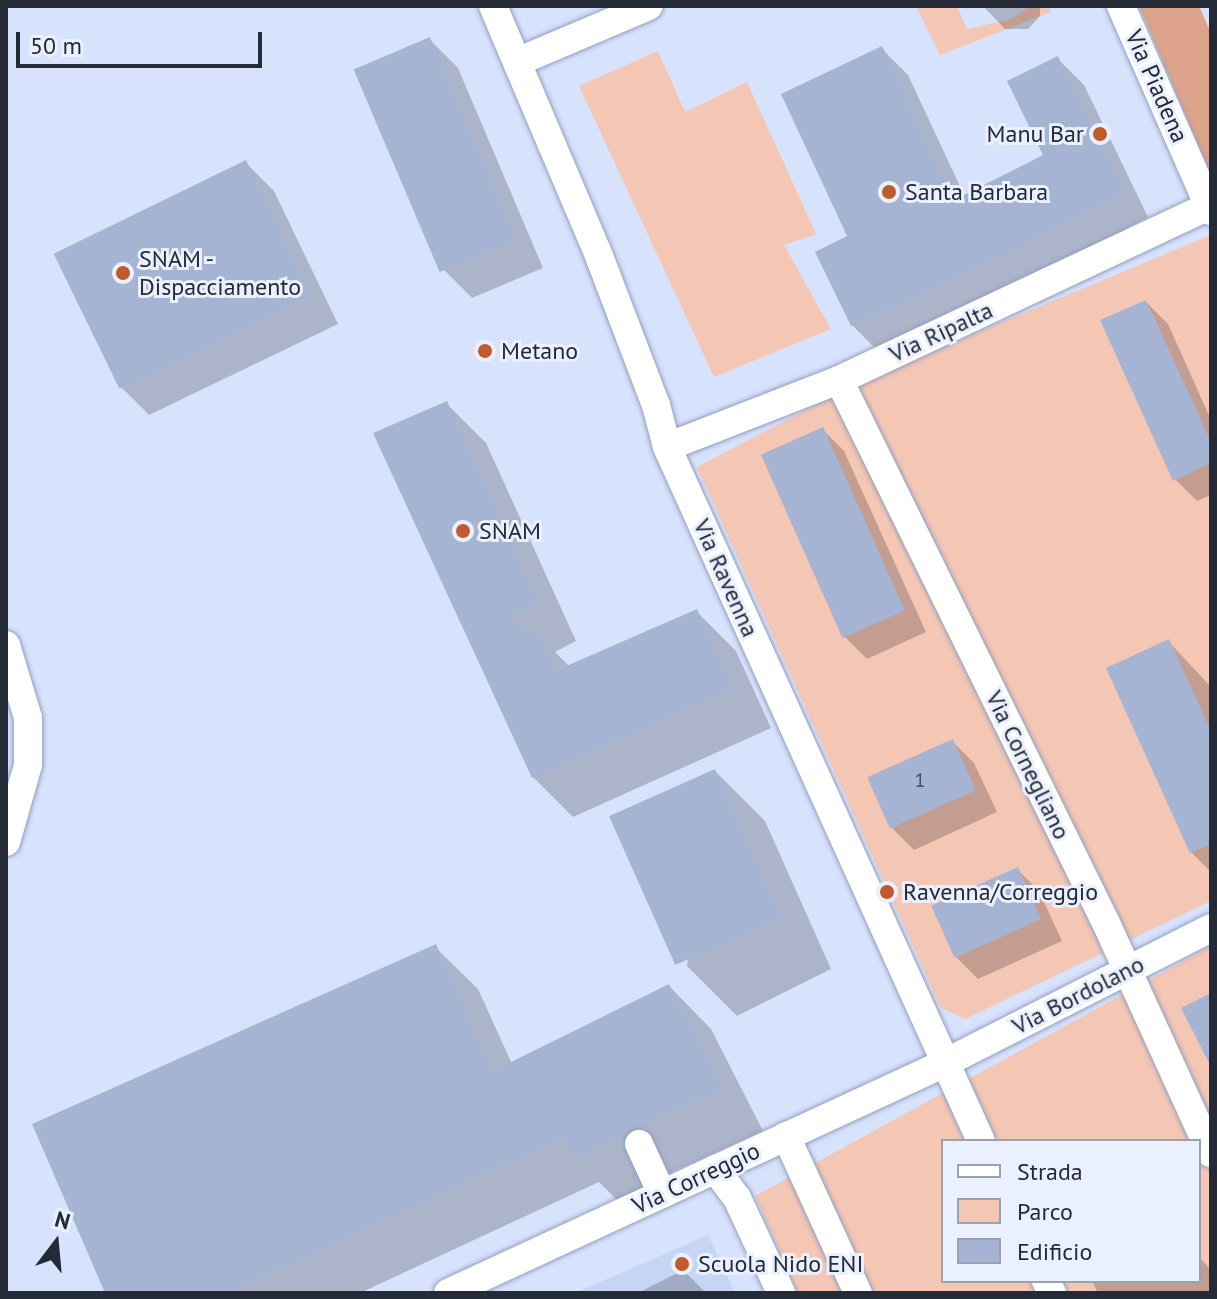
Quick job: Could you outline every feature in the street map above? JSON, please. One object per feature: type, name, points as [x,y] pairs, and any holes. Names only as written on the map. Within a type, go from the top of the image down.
[{"type":"street","name":"Via Ravenna","points":[[493,6],[605,271],[656,405],[667,447],[980,1139]]},
{"type":"street","points":[[517,62],[649,6]]},
{"type":"street","name":"Via Piadena","points":[[1121,6],[1210,207]]},
{"type":"street","name":"Via Ripalta","points":[[667,447],[839,380],[1210,207]]},
{"type":"street","name":"Via Cornegliano","points":[[839,380],[1127,970],[1211,1153]]},
{"type":"street","points":[[6,645],[28,718],[28,765],[6,842]]},
{"type":"street","name":"Via Bordolano","points":[[945,1063],[1211,928]]},
{"type":"street","name":"Via Correggio","points":[[448,1293],[945,1063]]},
{"type":"street","points":[[786,1136],[858,1293]]},
{"type":"street","points":[[639,1144],[662,1194]]},
{"type":"street","points":[[715,1169],[737,1198],[781,1293]]},
{"type":"shaded area","points":[[1139,6],[1199,6],[1211,33],[1211,175]]},
{"type":"shaded area","name":"Scuola Nido ENI","points":[[708,1235],[735,1293],[575,1293]]},
{"type":"green space","points":[[916,6],[957,6],[967,29],[1008,20],[1032,6],[1048,6],[1051,12],[940,55]]},
{"type":"green space","points":[[658,51],[685,112],[747,82],[816,234],[784,245],[831,329],[714,377],[579,86]]},
{"type":"green space","points":[[1211,235],[1211,901],[965,1019],[941,1008],[697,467],[859,382]]},
{"type":"green space","points":[[1211,946],[1211,1293],[798,1293],[755,1196]]},
{"type":"building","points":[[430,37],[516,240],[440,272],[354,69]]},
{"type":"building","name":"Santa Barbara","points":[[882,46],[954,200],[1043,155],[1007,81],[1058,56],[1124,190],[1020,247],[851,326],[815,252],[847,236],[781,94]]},
{"type":"building","name":"SNAM - Dispacciamento","points":[[246,160],[312,295],[119,389],[54,254]]},
{"type":"building","points":[[1146,300],[1211,442],[1211,463],[1173,481],[1100,320]]},
{"type":"building","name":"SNAM","points":[[447,401],[538,601],[504,619],[544,639],[555,671],[697,609],[733,688],[532,778],[373,433]]},
{"type":"building","points":[[823,427],[905,611],[843,638],[761,455]]},
{"type":"building","points":[[1169,639],[1211,731],[1211,844],[1190,853],[1106,668]]},
{"type":"building","points":[[953,739],[976,790],[890,828],[867,777]]},
{"type":"building","points":[[715,769],[781,918],[675,965],[609,816]]},
{"type":"building","points":[[1018,867],[1041,919],[954,958],[931,906]]},
{"type":"building","points":[[436,944],[493,1071],[669,984],[722,1089],[631,1129],[575,1161],[563,1137],[227,1293],[105,1293],[32,1124]]},
{"type":"building","points":[[1211,993],[1211,1067],[1181,1008]]},
{"type":"place","name":"Manu Bar","points":[[1100,134]]},
{"type":"place","name":"Santa Barbara","points":[[889,192]]},
{"type":"place","name":"SNAM - Dispacciamento","points":[[123,273]]},
{"type":"place","name":"Metano","points":[[485,351]]},
{"type":"place","name":"SNAM","points":[[463,531]]},
{"type":"place","name":"Ravenna/Correggio","points":[[887,892]]},
{"type":"place","name":"Scuola Nido ENI","points":[[682,1264]]}]
